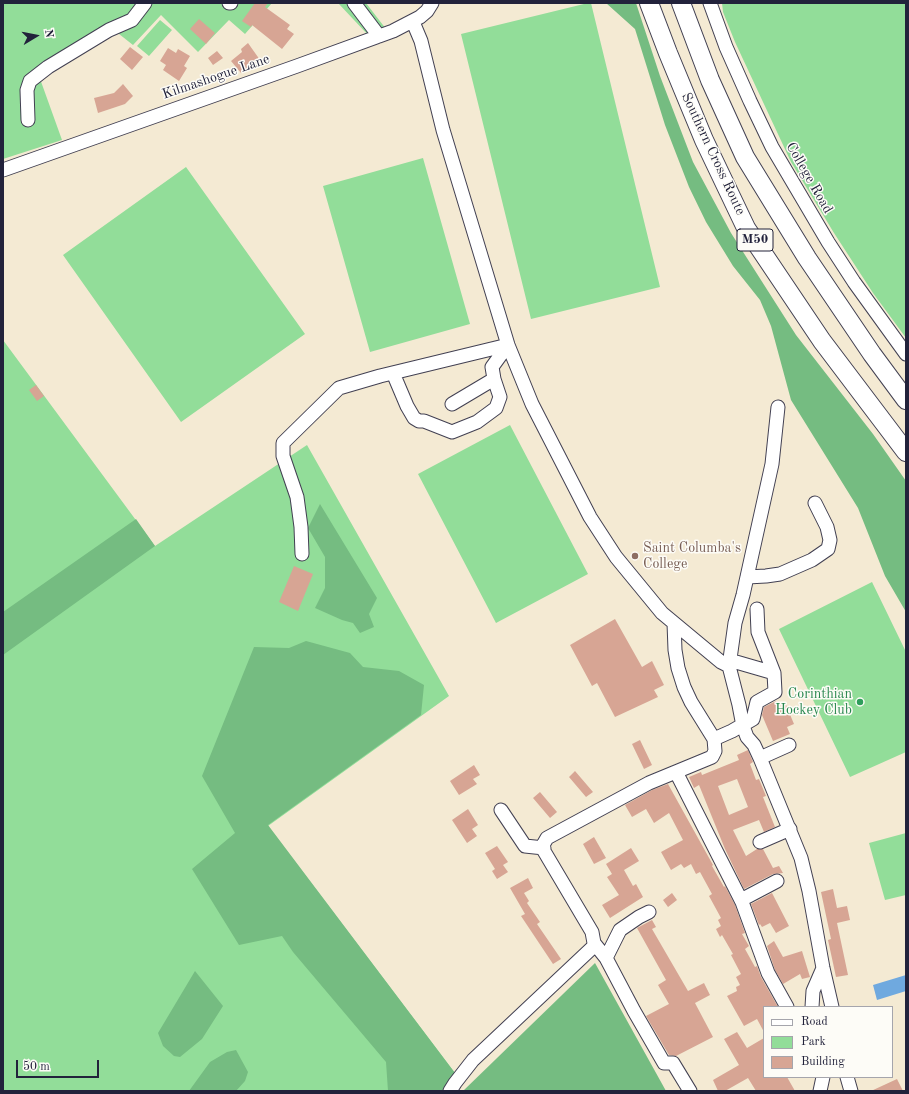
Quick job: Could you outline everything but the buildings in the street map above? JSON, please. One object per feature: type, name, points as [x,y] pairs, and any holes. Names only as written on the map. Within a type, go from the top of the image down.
[{"type":"highway","name":"Southern Cross Route","points":[[649,3],[668,54],[704,140],[746,228],[822,341],[906,452]]},
{"type":"highway","name":"Southern Cross Route","points":[[681,3],[710,80],[745,157],[807,258],[872,354],[906,400]]},
{"type":"street","points":[[28,120],[27,90],[30,81],[48,67],[109,30],[132,20],[145,3]]},
{"type":"street","points":[[354,3],[379,36]]},
{"type":"street","name":"Kilmashogue Lane","points":[[3,170],[379,36],[412,22],[427,11],[432,3]]},
{"type":"street","name":"College Road","points":[[710,3],[738,74],[772,147],[828,242],[854,282],[906,354]]},
{"type":"street","points":[[412,22],[420,42],[443,130],[508,345],[532,404],[590,517],[616,557],[662,613],[721,662],[774,673]]},
{"type":"street","points":[[302,554],[301,527],[297,497],[283,456],[283,443],[340,388],[393,373],[508,345]]},
{"type":"street","points":[[393,373],[406,406],[414,418],[452,432],[477,422],[496,408],[500,397],[492,367],[508,345]]},
{"type":"street","points":[[452,404],[494,379]]},
{"type":"street","points":[[778,407],[772,464],[747,577],[735,623],[733,664],[743,726],[747,737],[754,745],[760,758],[801,858],[832,1006]]},
{"type":"street","points":[[747,577],[780,574],[812,560],[828,549],[830,540],[827,527],[816,503]]},
{"type":"street","points":[[714,740],[743,726],[753,719],[757,702],[775,692],[774,673],[758,632],[757,609]]},
{"type":"street","points":[[674,623],[675,650],[678,668],[691,702],[714,740],[715,751],[712,757],[649,783],[547,838],[543,845],[544,851],[592,932],[594,943],[606,958],[664,1063],[673,1063],[690,1091]]},
{"type":"street","points":[[760,758],[789,745]]},
{"type":"street","points":[[676,772],[741,900],[768,974],[786,1006]]},
{"type":"street","points":[[501,810],[525,846],[544,848]]},
{"type":"street","points":[[760,842],[790,830]]},
{"type":"street","points":[[741,900],[777,881]]},
{"type":"street","points":[[606,958],[620,930],[649,912]]},
{"type":"street","points":[[450,1091],[473,1060],[593,947],[594,943]]},
{"type":"street","points":[[812,1006],[813,991],[823,968]]},
{"type":"street","points":[[820,1091],[823,1078]]},
{"type":"street","points":[[847,1078],[851,1091]]},
{"type":"green space","points":[[3,3],[272,3],[245,34],[229,20],[198,52],[161,15],[133,45],[114,30],[39,76],[62,140],[3,159]]},
{"type":"green space","points":[[338,3],[366,3],[386,29],[369,36]]},
{"type":"green space","points":[[591,3],[660,287],[531,319],[461,34]]},
{"type":"green space","points":[[606,3],[636,3],[660,76],[693,162],[731,233],[796,335],[873,434],[906,481],[906,612],[885,576],[858,508],[791,400],[771,326],[760,300],[733,266],[706,222],[689,187],[665,125],[635,29]]},
{"type":"green space","points":[[722,3],[906,3],[906,338],[873,293],[834,233],[791,162],[735,42],[723,12]]},
{"type":"green space","points":[[160,20],[172,30],[149,56],[137,46]]},
{"type":"green space","points":[[423,158],[470,324],[370,352],[323,186]]},
{"type":"green space","points":[[186,167],[305,334],[181,422],[63,255]]},
{"type":"green space","points":[[3,340],[155,546],[307,445],[449,696],[268,826],[458,1077],[450,1091],[3,1091]]},
{"type":"green space","points":[[510,425],[588,574],[496,623],[418,474]]},
{"type":"green space","points":[[320,504],[377,598],[369,614],[374,627],[360,633],[353,623],[342,620],[315,608],[325,588],[325,557],[308,528]]},
{"type":"green space","points":[[136,519],[155,546],[3,655],[3,612]]},
{"type":"green space","name":"Corinthian Hockey Club","points":[[872,582],[906,652],[906,752],[850,777],[779,629]]},
{"type":"green space","points":[[306,641],[350,653],[363,667],[399,671],[424,685],[421,715],[268,825],[458,1077],[450,1091],[388,1091],[386,1062],[293,952],[282,936],[239,945],[192,869],[235,833],[202,776],[254,647],[289,648]]},
{"type":"green space","points":[[906,833],[906,895],[885,900],[869,843]]},
{"type":"green space","points":[[595,963],[666,1091],[463,1091]]},
{"type":"green space","points":[[195,971],[223,1006],[202,1039],[180,1057],[174,1056],[163,1046],[158,1033]]},
{"type":"green space","points":[[236,1050],[248,1072],[245,1081],[236,1091],[189,1091],[210,1062],[227,1052]]},
{"type":"water","points":[[906,975],[906,991],[877,1000],[873,985]]},
{"type":"place","name":"Saint Columba's College","points":[[635,556]]},
{"type":"place","name":"Corinthian Hockey Club","points":[[860,702]]}]
